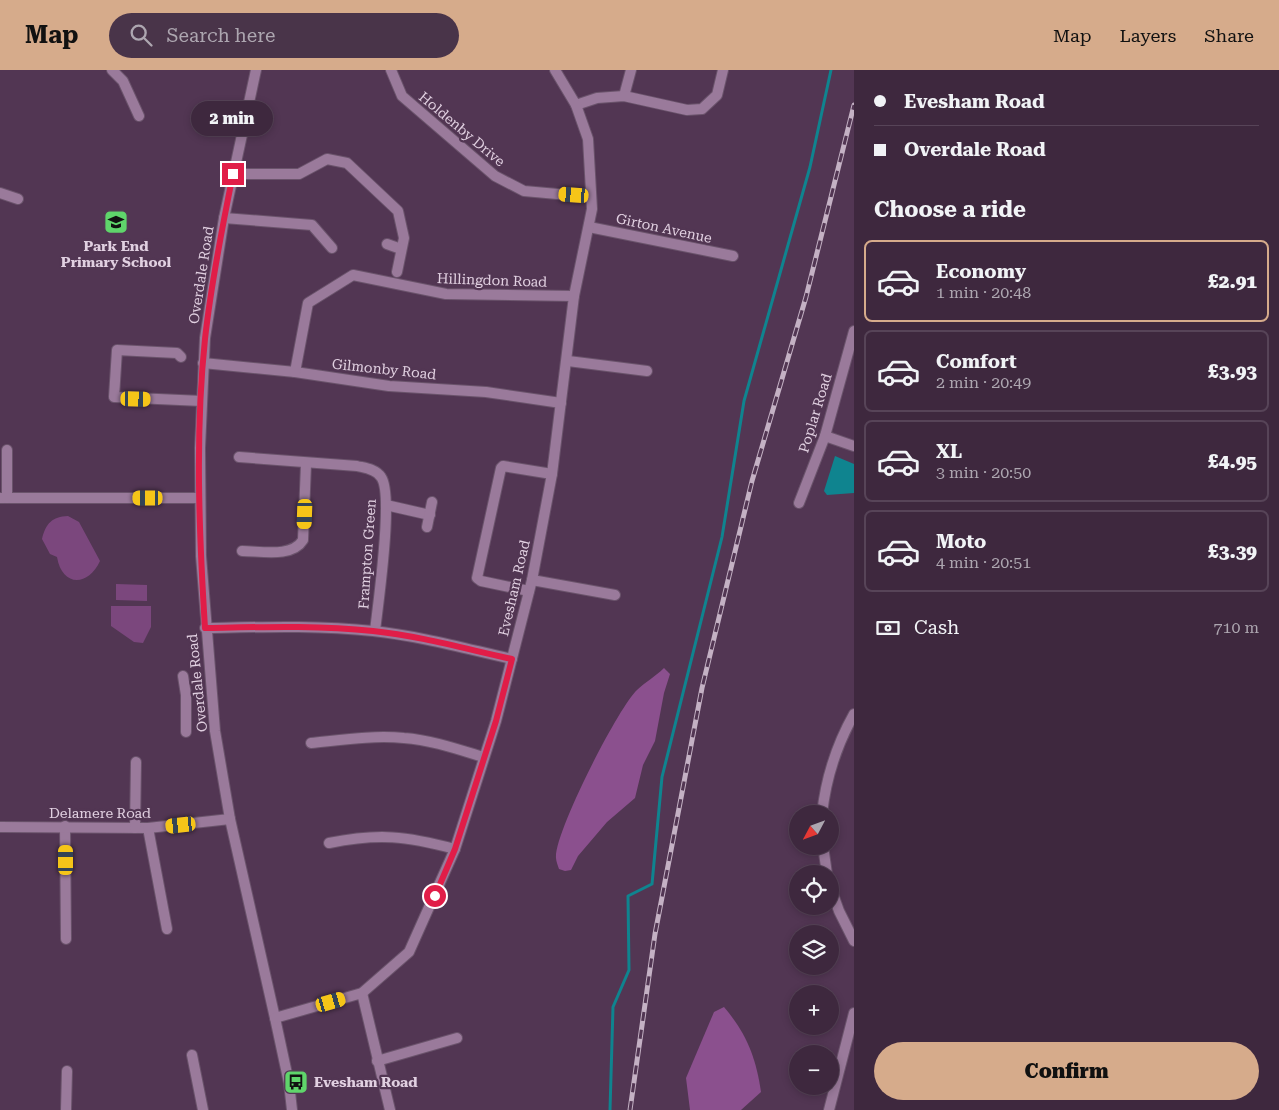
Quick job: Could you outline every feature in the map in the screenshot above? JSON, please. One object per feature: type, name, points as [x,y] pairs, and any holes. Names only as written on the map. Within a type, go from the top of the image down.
[{"type":"street","points":[[112,70],[123,81],[139,116]]},
{"type":"street","name":"Overdale Road","points":[[256,70],[224,218],[203,363],[200,498],[205,628],[215,731],[230,819],[289,1083],[292,1110]]},
{"type":"street","name":"Holdenby Drive","points":[[391,70],[402,96],[495,176],[524,192],[591,197]]},
{"type":"street","name":"Evesham Road","points":[[275,1018],[362,993],[409,952],[455,849],[496,721],[532,580],[552,474],[568,361],[574,296],[589,227],[591,197],[588,139],[576,106],[556,70]]},
{"type":"street","points":[[624,96],[631,70]]},
{"type":"street","points":[[576,106],[597,98],[624,96],[687,110],[702,110],[717,95],[723,70]]},
{"type":"street","points":[[233,174],[299,174],[327,159],[347,163],[398,211],[404,238],[397,272]]},
{"type":"street","points":[[0,193],[18,199]]},
{"type":"street","points":[[224,218],[312,226],[332,248]]},
{"type":"street","name":"Girton Avenue","points":[[589,227],[733,256]]},
{"type":"street","points":[[387,244],[402,249]]},
{"type":"street","name":"Hillingdon Road","points":[[295,372],[308,303],[353,275],[446,294],[574,296]]},
{"type":"street","name":"Poplar Road","points":[[799,503],[824,436],[854,331]]},
{"type":"street","points":[[182,357],[178,353],[117,350],[114,397],[202,401]]},
{"type":"street","points":[[568,361],[647,371]]},
{"type":"street","name":"Gilmonby Road","points":[[203,363],[295,372],[389,386],[486,392],[561,403]]},
{"type":"street","points":[[824,436],[854,446]]},
{"type":"street","points":[[7,450],[3,498],[200,498]]},
{"type":"street","name":"Frampton Green","points":[[239,456],[306,464],[357,466],[375,471],[381,476],[385,484],[386,505],[375,631]]},
{"type":"street","points":[[242,551],[291,551],[299,547],[303,540],[306,464]]},
{"type":"street","points":[[529,591],[481,581],[478,578],[500,468],[503,466],[552,474]]},
{"type":"street","points":[[428,528],[432,502]]},
{"type":"street","points":[[386,505],[430,515]]},
{"type":"street","points":[[532,580],[615,595]]},
{"type":"street","points":[[205,628],[306,627],[375,631],[432,640],[512,659]]},
{"type":"street","points":[[183,676],[186,695],[186,732]]},
{"type":"street","points":[[823,805],[825,788],[832,762],[854,714]]},
{"type":"street","points":[[311,742],[368,737],[404,738],[439,744],[483,757]]},
{"type":"street","points":[[135,828],[136,762]]},
{"type":"street","name":"Delamere Road","points":[[0,827],[148,828],[230,819]]},
{"type":"street","points":[[65,826],[66,938]]},
{"type":"street","points":[[148,828],[167,929]]},
{"type":"street","points":[[329,843],[361,837],[387,836],[415,838],[455,849]]},
{"type":"street","points":[[839,905],[854,941]]},
{"type":"street","points":[[362,993],[390,1110]]},
{"type":"street","points":[[829,1110],[854,1013]]},
{"type":"street","points":[[377,1061],[457,1038]]},
{"type":"street","points":[[192,1055],[203,1110]]},
{"type":"street","points":[[66,1110],[67,1071]]},
{"type":"shaded area","points":[[835,456],[854,464],[854,493],[827,495],[824,491]]},
{"type":"shaded area","points":[[68,516],[79,522],[100,561],[89,576],[82,579],[76,580],[64,574],[57,557],[50,554],[42,539],[50,522],[54,519]]},
{"type":"shaded area","points":[[116,584],[147,585],[147,601],[116,600]]},
{"type":"shaded area","points":[[111,606],[151,606],[151,627],[143,643],[134,642],[111,626]]},
{"type":"shaded area","points":[[664,668],[670,674],[664,693],[655,741],[643,765],[635,798],[607,822],[578,856],[571,870],[559,869],[556,858],[558,844],[576,799],[602,744],[628,701],[643,684]]},
{"type":"shaded area","points":[[724,1007],[739,1027],[749,1047],[761,1092],[741,1110],[690,1110],[686,1078],[714,1012]]},
{"type":"waterway","points":[[610,1110],[613,1007],[629,970],[628,896],[652,884],[662,777],[722,537],[744,401],[810,167],[831,70]]},
{"type":"railway","points":[[630,1110],[655,934],[702,688],[752,481],[806,297],[854,105]]},
{"type":"place","name":"Park End Primary School","points":[[116,222]]},
{"type":"place","name":"Evesham Road","points":[[296,1082]]},
{"type":"route","points":[[233,174],[205,338],[203,367],[200,498],[205,628],[296,627],[375,631],[432,640],[512,659],[496,721],[471,794],[455,849],[435,896]]}]
